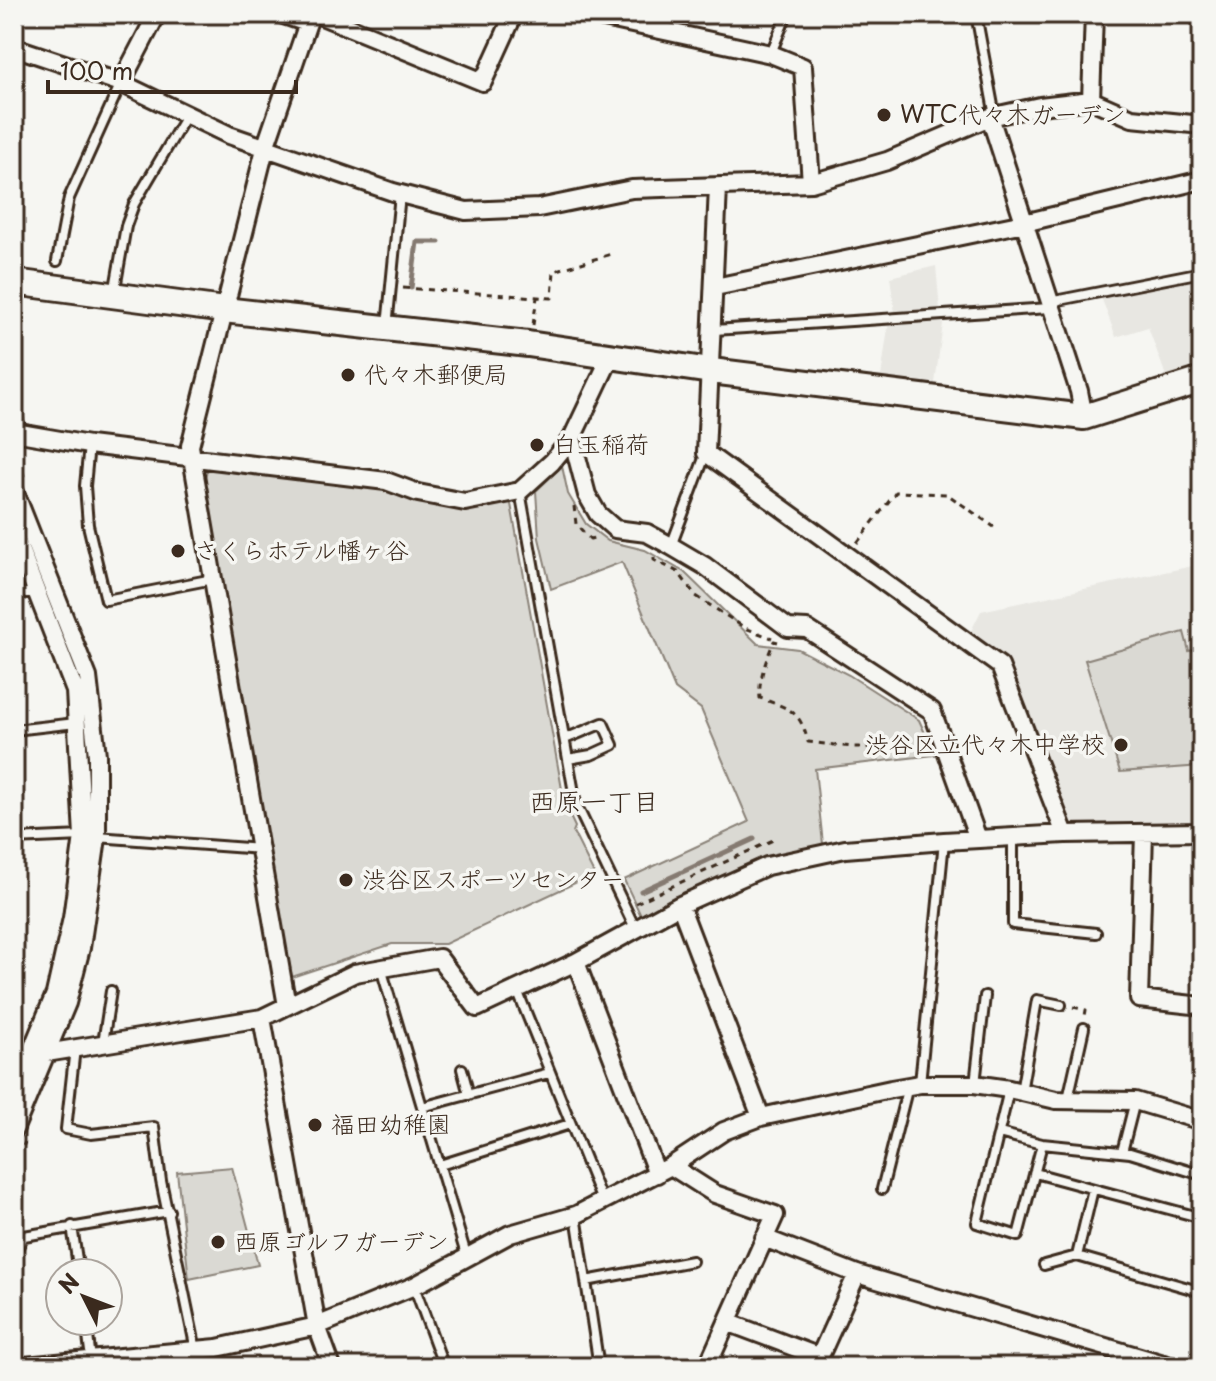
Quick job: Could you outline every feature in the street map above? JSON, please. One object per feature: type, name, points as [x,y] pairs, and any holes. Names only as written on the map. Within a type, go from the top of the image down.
[{"type":"street","points":[[121,83],[157,14]]},
{"type":"street","points":[[281,14],[312,17],[483,82],[514,14]]},
{"type":"street","points":[[586,14],[771,54],[803,67],[811,183]]},
{"type":"street","points":[[1091,100],[1094,14]]},
{"type":"street","points":[[287,1006],[190,446],[266,145],[312,17]]},
{"type":"street","points":[[14,47],[121,83],[229,135],[266,145],[400,194],[466,211],[539,208],[632,189],[811,183],[887,161],[990,117],[1040,106],[1091,100],[1132,118],[1202,125]]},
{"type":"street","points":[[990,117],[1079,391],[1084,417]]},
{"type":"street","points":[[715,287],[1024,223],[1202,180]]},
{"type":"street","points":[[718,187],[714,330],[706,453],[1000,666],[1065,834]]},
{"type":"street","points":[[14,282],[224,310],[530,344],[610,358],[1084,417],[1202,380]]},
{"type":"street","points":[[18,433],[89,445],[386,481],[418,493],[465,502],[520,491],[552,462],[572,438],[610,358]]},
{"type":"street","points":[[572,438],[587,495],[598,514],[615,529],[647,533],[671,546],[705,566],[788,628],[807,629],[932,711],[978,839]]},
{"type":"street","points":[[14,490],[88,677],[97,755],[90,837]]},
{"type":"street","points":[[14,534],[75,691],[93,880],[67,1003],[30,1054],[14,1092]]},
{"type":"street","points":[[30,1054],[262,1018],[355,973],[439,958],[477,1008],[576,962],[680,905],[767,866],[845,849],[1065,834],[1202,832]]},
{"type":"street","points":[[1144,833],[1139,999],[1202,1006]]},
{"type":"street","points":[[680,905],[761,1117]]},
{"type":"street","points":[[576,962],[664,1170],[715,1194],[775,1215],[707,1367]]},
{"type":"street","points":[[262,1018],[317,1326],[332,1367]]},
{"type":"street","points":[[14,1130],[30,1054]]},
{"type":"street","points":[[14,1367],[91,1360],[132,1362],[217,1348],[317,1326],[414,1286],[510,1234],[576,1215],[664,1170],[724,1131],[761,1117],[914,1085],[974,1084],[1056,1100],[1135,1101],[1202,1121]]},
{"type":"street","points":[[764,1238],[857,1274],[1174,1367]]},
{"type":"street","points":[[727,1322],[818,1362],[857,1274]]},
{"type":"lane","points":[[771,54],[787,14]]},
{"type":"lane","points":[[976,14],[994,111],[990,117]]},
{"type":"lane","points":[[57,261],[69,198],[121,83]]},
{"type":"lane","points":[[114,296],[126,226],[134,204],[186,116]]},
{"type":"lane","points":[[387,328],[400,194]]},
{"type":"lane","points":[[714,330],[1049,305],[1202,272]]},
{"type":"lane","points":[[14,410],[18,433]]},
{"type":"lane","points":[[89,445],[85,486],[88,525],[106,600],[213,579]]},
{"type":"lane","points":[[671,546],[706,453]]},
{"type":"lane","points":[[520,491],[576,804],[636,930]]},
{"type":"lane","points":[[14,593],[39,593]]},
{"type":"lane","points":[[14,730],[77,723]]},
{"type":"lane","points":[[565,739],[603,723],[613,745],[591,755],[568,759]]},
{"type":"lane","points":[[14,839],[90,837],[261,849]]},
{"type":"lane","points":[[1013,838],[1013,924],[1096,933]]},
{"type":"lane","points":[[882,1189],[914,1085],[944,841]]},
{"type":"lane","points":[[381,967],[467,1258]]},
{"type":"lane","points":[[517,990],[602,1201]]},
{"type":"lane","points":[[103,1043],[111,991]]},
{"type":"lane","points":[[974,1084],[985,996]]},
{"type":"lane","points":[[1042,1144],[1018,1236],[977,1223],[1037,1000],[1061,1005]]},
{"type":"lane","points":[[1068,1100],[1084,1028]]},
{"type":"lane","points":[[75,1048],[66,1129],[91,1134],[154,1127],[161,1181],[196,1350]]},
{"type":"lane","points":[[462,1069],[469,1095]]},
{"type":"lane","points":[[422,1107],[549,1073]]},
{"type":"lane","points":[[1122,1152],[1135,1101]]},
{"type":"lane","points":[[440,1165],[570,1124]]},
{"type":"lane","points":[[999,1133],[1042,1144],[1122,1152],[1202,1175]]},
{"type":"lane","points":[[1035,1173],[1202,1218]]},
{"type":"lane","points":[[1077,1256],[1093,1189]]},
{"type":"lane","points":[[14,1230],[24,1236],[169,1211]]},
{"type":"lane","points":[[576,1215],[599,1367]]},
{"type":"lane","points":[[72,1226],[77,1257]]},
{"type":"lane","points":[[14,1253],[24,1236]]},
{"type":"lane","points":[[1044,1265],[1077,1256],[1202,1292]]},
{"type":"lane","points":[[586,1281],[692,1261]]},
{"type":"lane","points":[[414,1286],[444,1367]]},
{"type":"lane","points":[[88,1337],[91,1360]]},
{"type":"path","points":[[391,287],[552,298],[554,271],[615,253]]},
{"type":"path","points":[[530,344],[537,297]]},
{"type":"path","points":[[847,555],[896,492],[947,494],[994,527]]},
{"type":"path","points":[[654,560],[678,572],[696,596],[745,628],[772,637],[774,641],[788,642]]},
{"type":"path","points":[[774,641],[759,687],[760,698],[798,715],[808,742],[852,747],[901,746],[947,750]]},
{"type":"path","points":[[625,908],[773,840]]},
{"type":"path","points":[[1061,1005],[1086,1010],[1084,1028]]},
{"type":"shaded area","points":[[936,266],[940,310],[895,313],[890,277]]},
{"type":"shaded area","points":[[1202,273],[1202,364],[1166,376],[1148,327],[1116,337],[1100,294]]},
{"type":"shaded area","points":[[944,316],[935,383],[881,377],[889,320]]},
{"type":"shaded area","name":"渋谷区スポーツセンター","points":[[210,464],[507,501],[511,504],[565,806],[575,827],[573,832],[594,874],[445,944],[392,944],[292,977],[264,835],[204,479]]},
{"type":"shaded area","points":[[562,466],[568,494],[586,524],[608,541],[645,550],[684,572],[758,644],[798,649],[849,675],[919,720],[935,755],[815,769],[823,844],[732,873],[642,918],[624,880],[749,822],[701,709],[675,689],[622,562],[551,589],[539,538],[536,491]]},
{"type":"shaded area","name":"渋谷区立代々木中学校","points":[[1202,564],[1202,824],[1071,825],[1010,665],[970,633],[981,611]]},
{"type":"shaded area","points":[[1184,632],[1189,651],[1202,648],[1202,766],[1120,772],[1085,660]]},
{"type":"shaded area","name":"西原ゴルフガーデン","points":[[232,1167],[258,1265],[189,1279],[177,1172]]},
{"type":"waterway","points":[[411,288],[417,242],[439,242]]},
{"type":"waterway","points":[[641,891],[754,839]]},
{"type":"place","name":"WTC代々木ガーデン","points":[[884,115]]},
{"type":"place","name":"代々木郵便局","points":[[348,375]]},
{"type":"place","name":"白玉稲荷","points":[[537,445]]},
{"type":"place","name":"さくらホテル幡ヶ谷","points":[[178,551]]},
{"type":"place","name":"渋谷区立代々木中学校","points":[[1121,745]]},
{"type":"place","name":"渋谷区スポーツセンター","points":[[346,880]]},
{"type":"place","name":"福田幼稚園","points":[[315,1125]]},
{"type":"place","name":"西原ゴルフガーデン","points":[[218,1242]]},
{"type":"district","name":"西原一丁目","points":[[594,802]]}]
